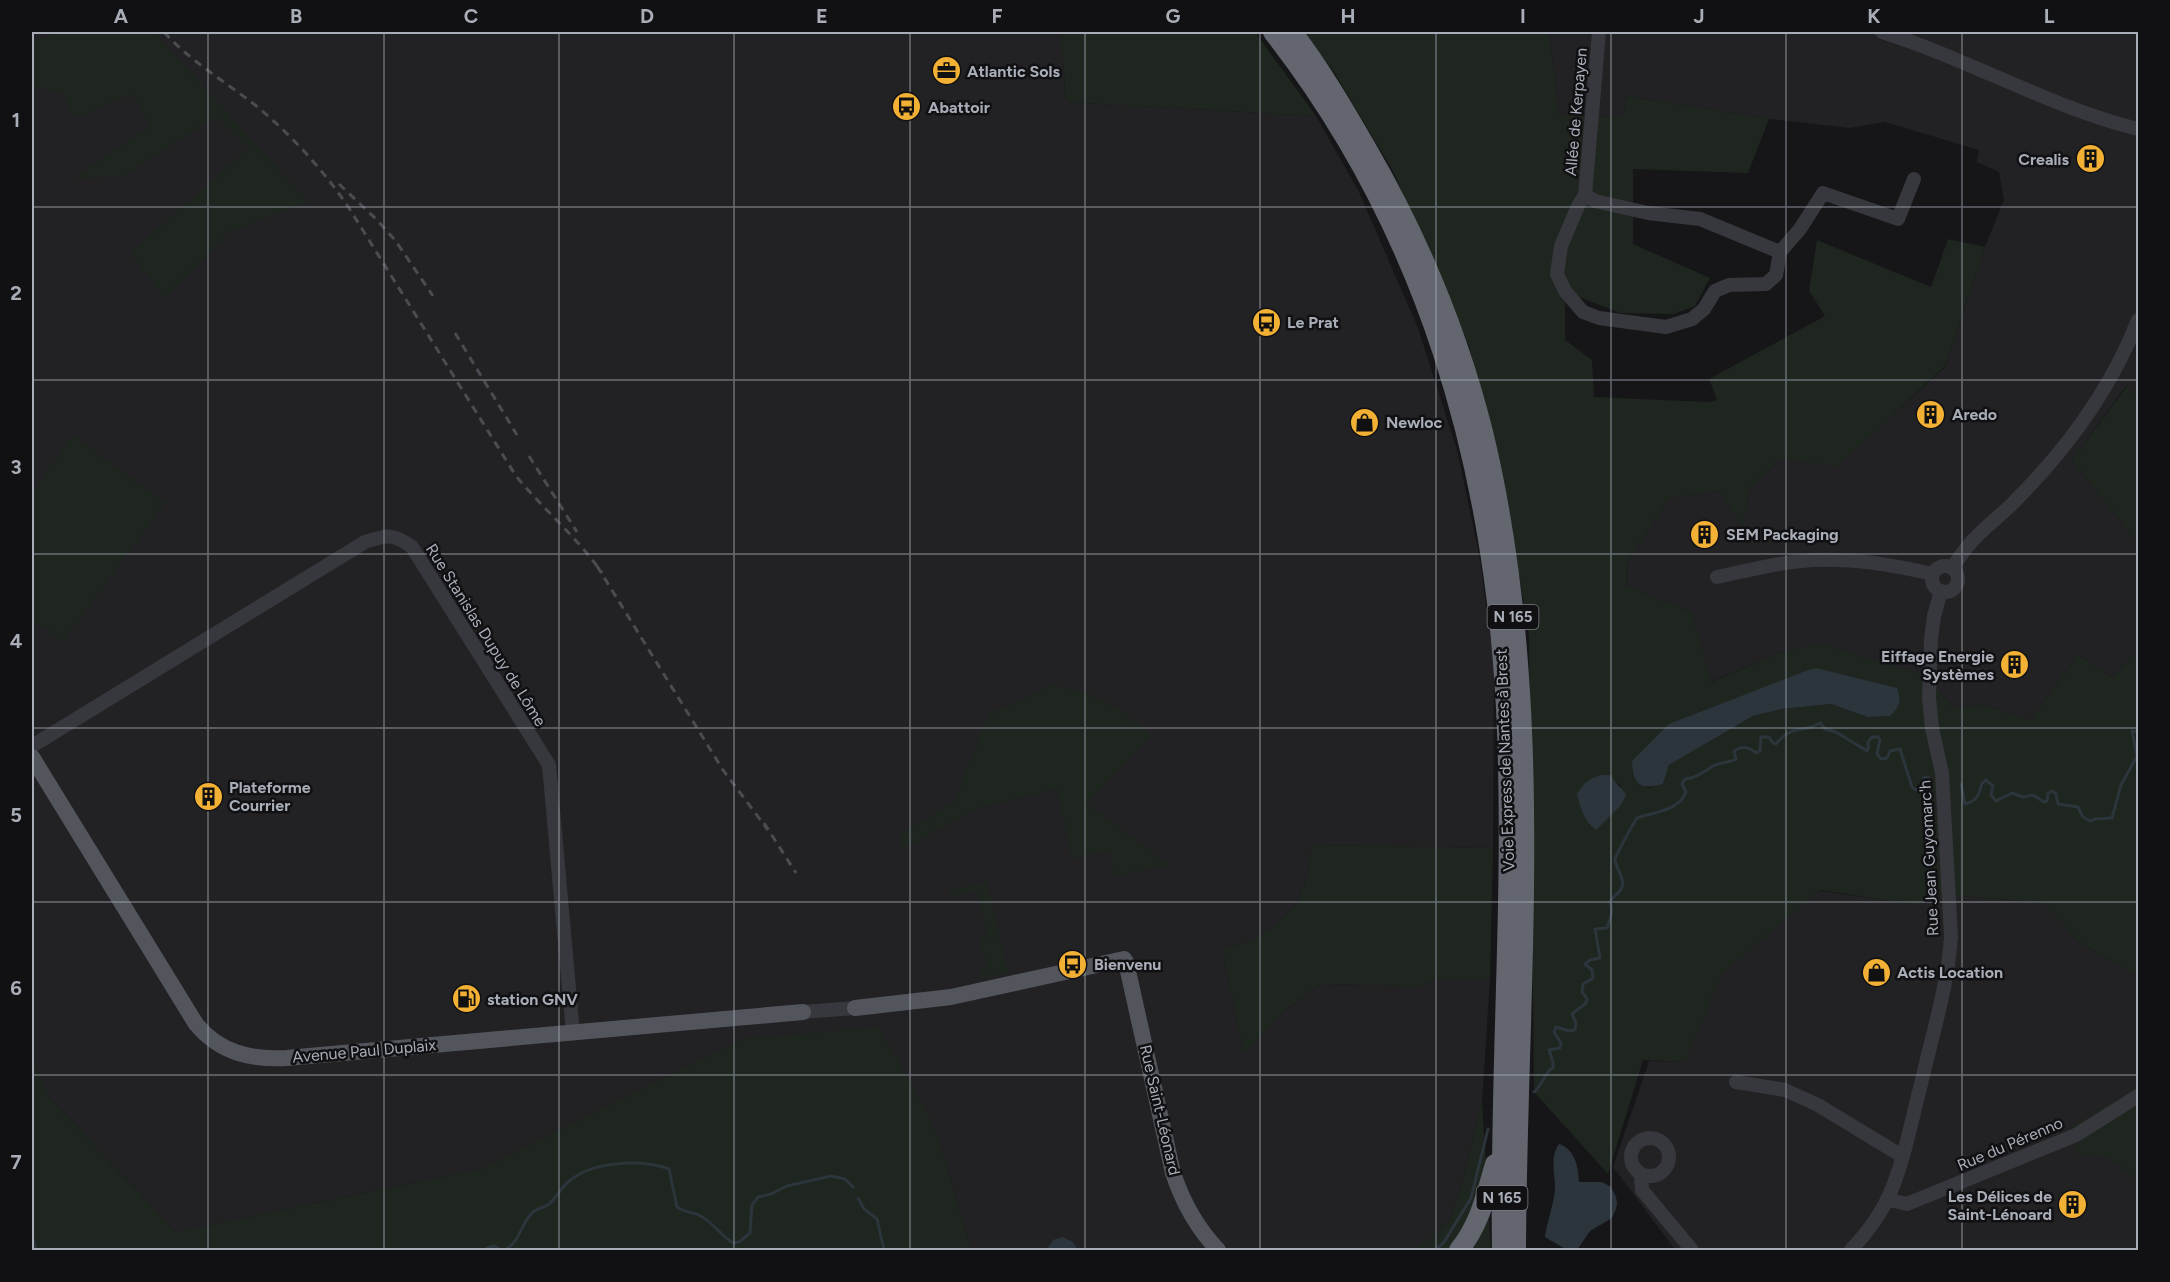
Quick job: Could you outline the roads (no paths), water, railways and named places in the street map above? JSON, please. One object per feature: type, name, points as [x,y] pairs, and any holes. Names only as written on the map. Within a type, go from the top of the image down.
[{"type":"highway","name":"Voie Express de Nantes à Brest","points":[[1273,32],[1305,75],[1340,131],[1377,196],[1411,266],[1457,392],[1481,492],[1498,605],[1508,743],[1508,896],[1502,1251]]},
{"type":"highway","name":"Voie Express de Nantes à Brest","points":[[1292,32],[1348,116],[1381,173],[1415,241],[1443,309],[1471,388],[1495,489],[1514,618],[1522,756],[1523,884],[1516,1251]]},
{"type":"highway","points":[[1459,1251],[1477,1223],[1494,1165],[1503,1144]]},
{"type":"main road","name":"Avenue Paul Duplaix","points":[[32,757],[196,1024],[224,1048],[248,1057],[268,1059],[803,1012]]},
{"type":"main road","name":"Rue Saint-Léonard","points":[[855,1008],[951,997],[1124,959],[1176,1180],[1191,1217],[1218,1251]]},
{"type":"street","name":"Allée de Kerpayen","points":[[1585,195],[1595,201],[1648,213],[1700,219],[1780,252],[1776,275],[1766,284],[1729,285],[1715,291],[1704,309],[1692,319],[1666,327],[1599,318],[1583,312],[1565,291],[1557,274],[1561,246],[1585,195],[1599,32]]},
{"type":"street","points":[[1882,32],[1907,39],[2031,93],[2109,122],[2139,129]]},
{"type":"street","points":[[1780,252],[1800,229],[1823,193],[1898,219],[1914,179]]},
{"type":"street","points":[[1952,568],[1969,544],[2014,502],[2061,452],[2092,410],[2139,320]]},
{"type":"street","name":"Rue Stanislas Dupuy de Lôme","points":[[32,746],[365,542],[386,536],[398,537],[412,547],[549,765],[573,1033]]},
{"type":"street","points":[[1717,578],[1770,565],[1813,560],[1872,561],[1933,574]]},
{"type":"street","points":[[1941,567],[1952,568],[1957,575],[1955,586],[1949,591],[1941,591],[1932,582],[1933,574],[1941,567]]},
{"type":"street","name":"Rue Jean Guyomarc'h","points":[[1851,1251],[1874,1221],[1887,1199],[1902,1155],[1950,957],[1944,797],[1929,698],[1932,627],[1941,591]]},
{"type":"street","name":"Avenue Paul Duplaix","points":[[803,1012],[855,1008]]},
{"type":"street","points":[[1736,1082],[1785,1090],[1818,1105],[1902,1155]]},
{"type":"street","name":"Rue du Pérenno","points":[[1887,1199],[1907,1204],[2030,1154],[2076,1135],[2139,1096]]},
{"type":"street","points":[[1641,1174],[1642,1190],[1692,1251]]},
{"type":"waterway","points":[[1534,1092],[1553,1068],[1549,1050],[1560,1048],[1561,1043],[1554,1032],[1556,1027],[1569,1031],[1575,1030],[1576,1023],[1572,1014],[1586,1003],[1587,999],[1582,992],[1583,984],[1593,978],[1592,970],[1585,964],[1590,960],[1600,958],[1595,929],[1607,928],[1612,912],[1610,902],[1622,887],[1615,860],[1618,853],[1637,818],[1672,807],[1683,798],[1686,792],[1682,784],[1685,779],[1736,759],[1734,751],[1740,748],[1748,748],[1756,753],[1760,751],[1761,737],[1769,737],[1776,744],[1788,733],[1820,723],[1825,729],[1836,732],[1867,751],[1868,742],[1872,737],[1878,737],[1880,740],[1877,754],[1881,759],[1887,758],[1890,751],[1900,749],[1912,787],[1916,790],[1920,789],[1924,777],[1929,778]]},
{"type":"waterway","points":[[1961,784],[1965,804],[1975,799],[1982,783],[1986,780],[1993,786],[1991,795],[1996,801],[2012,793],[2023,797],[2033,795],[2044,802],[2047,801],[2048,793],[2052,791],[2056,794],[2058,804],[2078,807],[2083,817],[2090,821],[2112,818],[2121,785],[2137,756],[2132,731],[2138,732]]},
{"type":"waterway","points":[[1436,1250],[1444,1242],[1471,1198],[1488,1129]]},
{"type":"waterway","points":[[505,1250],[514,1242],[535,1210],[548,1205],[566,1184],[578,1175],[603,1166],[631,1163],[669,1169],[677,1207],[704,1218],[733,1243],[739,1242],[750,1233],[752,1205],[758,1197],[771,1194],[787,1186],[831,1176],[845,1179],[853,1187]]},
{"type":"waterway","points":[[858,1198],[864,1209],[877,1219],[884,1250]]},
{"type":"waterway","points":[[32,1236],[36,1250]]},
{"type":"waterway","points":[[486,1250],[494,1246],[501,1250]]},
{"type":"railway","points":[[164,32],[198,63],[273,120],[297,143],[329,181],[349,208],[516,476],[582,547],[602,573]]},
{"type":"railway","points":[[339,184],[395,240],[433,296]]},
{"type":"railway","points":[[455,333],[517,435]]},
{"type":"railway","points":[[529,456],[577,532]]},
{"type":"railway","points":[[597,566],[723,770],[768,830]]},
{"type":"railway","points":[[764,823],[796,873]]},
{"type":"place","name":"Atlantic Sols","points":[[946,71]]},
{"type":"place","name":"Abattoir","points":[[907,107]]},
{"type":"place","name":"Crealis","points":[[2090,159]]},
{"type":"place","name":"Le Prat","points":[[1266,322]]},
{"type":"place","name":"Aredo","points":[[1931,414]]},
{"type":"place","name":"Newloc","points":[[1365,422]]},
{"type":"place","name":"SEM Packaging","points":[[1705,534]]},
{"type":"place","name":"Eiffage Energie Systèmes","points":[[2015,665]]},
{"type":"place","name":"Plateforme Courrier","points":[[208,796]]},
{"type":"place","name":"Bienvenu","points":[[1073,964]]},
{"type":"place","name":"Actis Location","points":[[1876,972]]},
{"type":"place","name":"station GNV","points":[[466,999]]},
{"type":"place","name":"Les Délices de Saint-Lénoard","points":[[2073,1205]]}]
